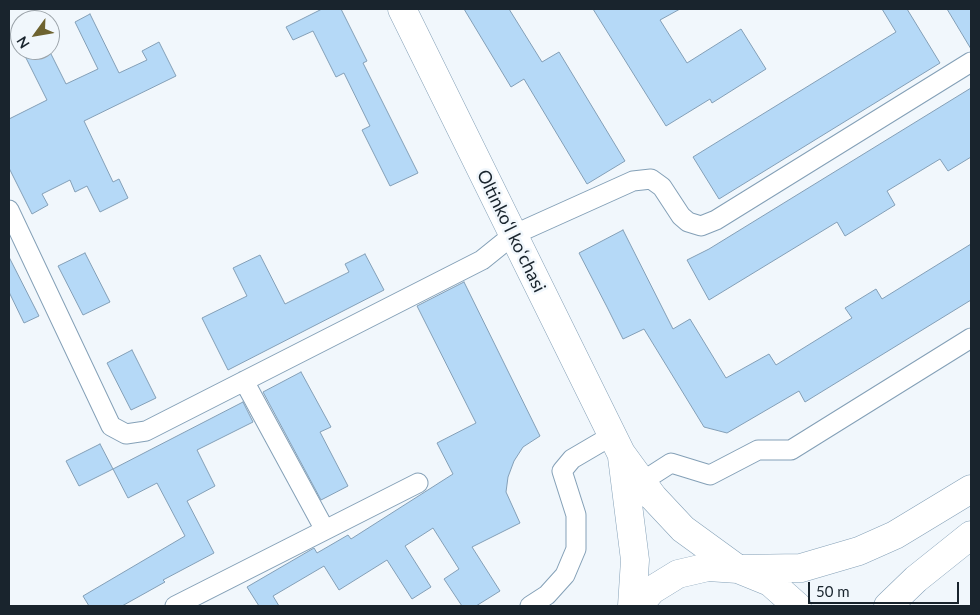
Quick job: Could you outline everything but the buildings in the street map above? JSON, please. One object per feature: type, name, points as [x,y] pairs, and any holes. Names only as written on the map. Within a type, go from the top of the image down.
[{"type":"main road","name":"Oltinkoʻl koʻchasi","points":[[402,9],[617,444],[634,487],[635,560],[632,606]]},
{"type":"main road","name":"Oltinkoʻl koʻchasi","points":[[634,487],[683,529],[738,569]]},
{"type":"main road","points":[[638,606],[652,590],[678,574],[708,567],[738,569],[801,568],[859,551],[895,535],[971,489]]},
{"type":"main road","points":[[888,606],[916,579],[971,534]]},
{"type":"main road","points":[[738,569],[770,582],[797,606]]},
{"type":"street","points":[[9,210],[111,426],[126,434],[146,431],[482,260],[513,235],[643,178],[651,179],[662,187],[681,216],[688,222],[701,226],[716,220],[971,62]]},
{"type":"street","points":[[634,487],[671,463],[710,475],[758,450],[791,450],[971,338]]},
{"type":"street","points":[[244,381],[325,530]]},
{"type":"street","points":[[530,606],[547,595],[565,575],[576,549],[576,515],[562,471],[572,459],[617,444]]},
{"type":"street","points":[[175,606],[418,483]]}]
